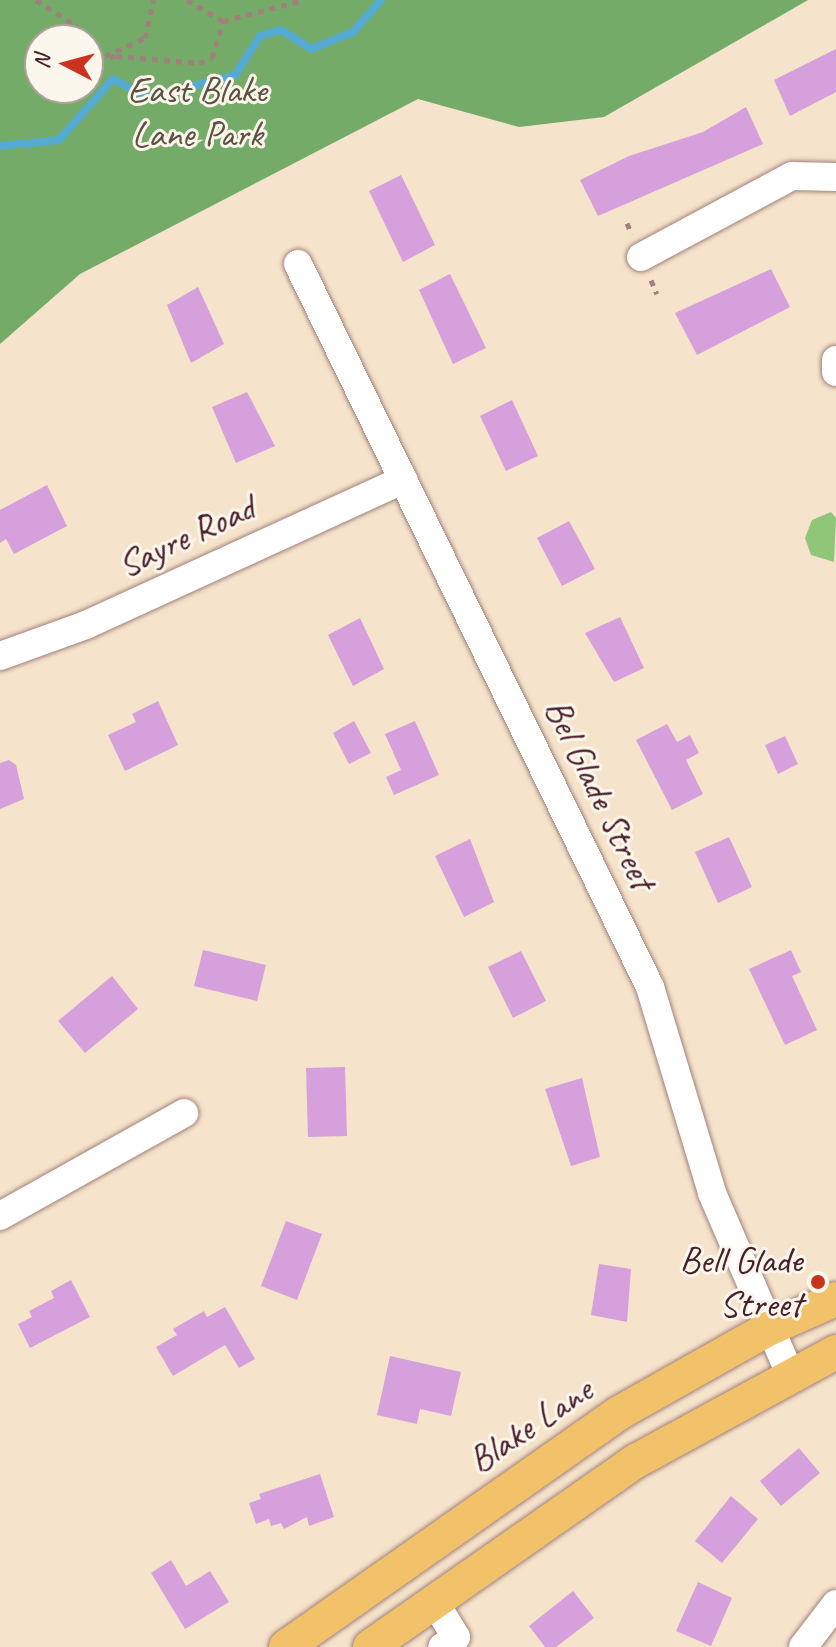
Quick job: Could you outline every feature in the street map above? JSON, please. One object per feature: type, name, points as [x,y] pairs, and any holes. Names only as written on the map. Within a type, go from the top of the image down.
[{"type":"main road","name":"Blake Lane","points":[[286,1647],[606,1422],[768,1329],[836,1299]]},
{"type":"main road","points":[[370,1647],[636,1461],[790,1374],[836,1352]]},
{"type":"street","points":[[641,257],[792,176],[836,177]]},
{"type":"street","name":"Bel Glade Street","points":[[298,264],[650,987],[712,1193],[790,1374]]},
{"type":"street","points":[[836,360],[836,372]]},
{"type":"street","name":"Sayre Road","points":[[0,656],[86,625],[403,480]]},
{"type":"street","points":[[0,1216],[184,1113]]},
{"type":"street","points":[[434,1601],[456,1637],[442,1647]]},
{"type":"street","points":[[803,1647],[836,1604]]},
{"type":"path","points":[[36,0],[73,24]]},
{"type":"path","points":[[104,57],[145,38],[154,0]]},
{"type":"path","points":[[187,0],[223,21],[304,0]]},
{"type":"path","points":[[104,59],[116,56],[199,63],[212,58],[223,21]]},
{"type":"green space","name":"East Blake Lane Park","points":[[0,0],[808,0],[604,117],[519,127],[418,99],[80,274],[0,344]]},
{"type":"green space","points":[[831,512],[836,518],[834,562],[811,555],[805,538],[812,520]]},
{"type":"building","points":[[836,49],[836,92],[790,116],[774,80]]},
{"type":"building","points":[[746,107],[763,144],[598,216],[580,180],[629,156],[703,132]]},
{"type":"building","points":[[401,175],[435,245],[403,262],[369,191]]},
{"type":"building","points":[[771,269],[790,307],[697,355],[675,313]]},
{"type":"building","points":[[450,274],[486,348],[453,364],[419,290]]},
{"type":"building","points":[[198,287],[224,344],[191,363],[167,305]]},
{"type":"building","points":[[247,392],[275,446],[236,463],[212,407]]},
{"type":"building","points":[[512,400],[538,456],[506,471],[480,416]]},
{"type":"building","points":[[47,485],[67,526],[14,554],[6,539],[0,543],[0,510]]},
{"type":"building","points":[[569,521],[595,569],[562,586],[537,538]]},
{"type":"building","points":[[620,617],[644,668],[614,682],[585,633]]},
{"type":"building","points":[[360,618],[384,669],[353,686],[328,635]]},
{"type":"building","points":[[158,701],[178,745],[125,771],[108,735],[136,722],[132,714]]},
{"type":"building","points":[[354,721],[371,753],[349,764],[333,733]]},
{"type":"building","points":[[415,721],[439,775],[394,795],[386,777],[401,770],[385,734]]},
{"type":"building","points":[[667,724],[677,742],[690,735],[699,753],[686,760],[703,794],[672,810],[636,740]]},
{"type":"building","points":[[785,736],[798,764],[778,774],[765,745]]},
{"type":"building","points":[[9,760],[16,765],[24,799],[0,809],[0,763]]},
{"type":"building","points":[[729,837],[752,887],[718,903],[695,852]]},
{"type":"building","points":[[470,839],[494,902],[464,917],[435,856]]},
{"type":"building","points":[[203,950],[266,965],[257,1001],[194,986]]},
{"type":"building","points":[[791,950],[801,972],[792,976],[817,1030],[785,1045],[749,969]]},
{"type":"building","points":[[521,951],[546,1001],[513,1018],[488,967]]},
{"type":"building","points":[[112,976],[138,1009],[85,1053],[58,1021]]},
{"type":"building","points":[[345,1067],[347,1136],[308,1137],[306,1068]]},
{"type":"building","points":[[582,1078],[600,1157],[571,1166],[545,1089]]},
{"type":"building","points":[[286,1221],[322,1234],[297,1300],[261,1286]]},
{"type":"building","points":[[599,1264],[631,1269],[627,1322],[591,1315]]},
{"type":"building","points":[[71,1280],[90,1317],[30,1348],[18,1324],[32,1317],[29,1311],[54,1298],[51,1291]]},
{"type":"building","points":[[225,1307],[255,1359],[239,1368],[225,1345],[173,1376],[156,1347],[177,1335],[173,1329],[204,1311],[207,1317]]},
{"type":"building","points":[[390,1356],[461,1372],[451,1416],[420,1409],[417,1424],[377,1415]]},
{"type":"building","points":[[799,1448],[820,1473],[781,1506],[760,1481]]},
{"type":"building","points":[[320,1474],[334,1517],[309,1526],[307,1517],[284,1529],[281,1523],[271,1526],[269,1519],[256,1524],[249,1503],[261,1499],[259,1494]]},
{"type":"building","points":[[731,1496],[758,1519],[722,1563],[695,1541]]},
{"type":"building","points":[[171,1560],[186,1586],[210,1571],[229,1602],[185,1629],[151,1573]]},
{"type":"building","points":[[698,1582],[732,1598],[711,1646],[676,1631]]},
{"type":"building","points":[[573,1591],[594,1618],[556,1647],[545,1647],[529,1626]]},
{"type":"waterway","points":[[0,146],[59,140],[113,79],[148,98],[235,75],[260,36],[281,30],[311,49],[353,32],[381,0]]},
{"type":"place","name":"Bell Glade Street","points":[[818,1282]]}]
